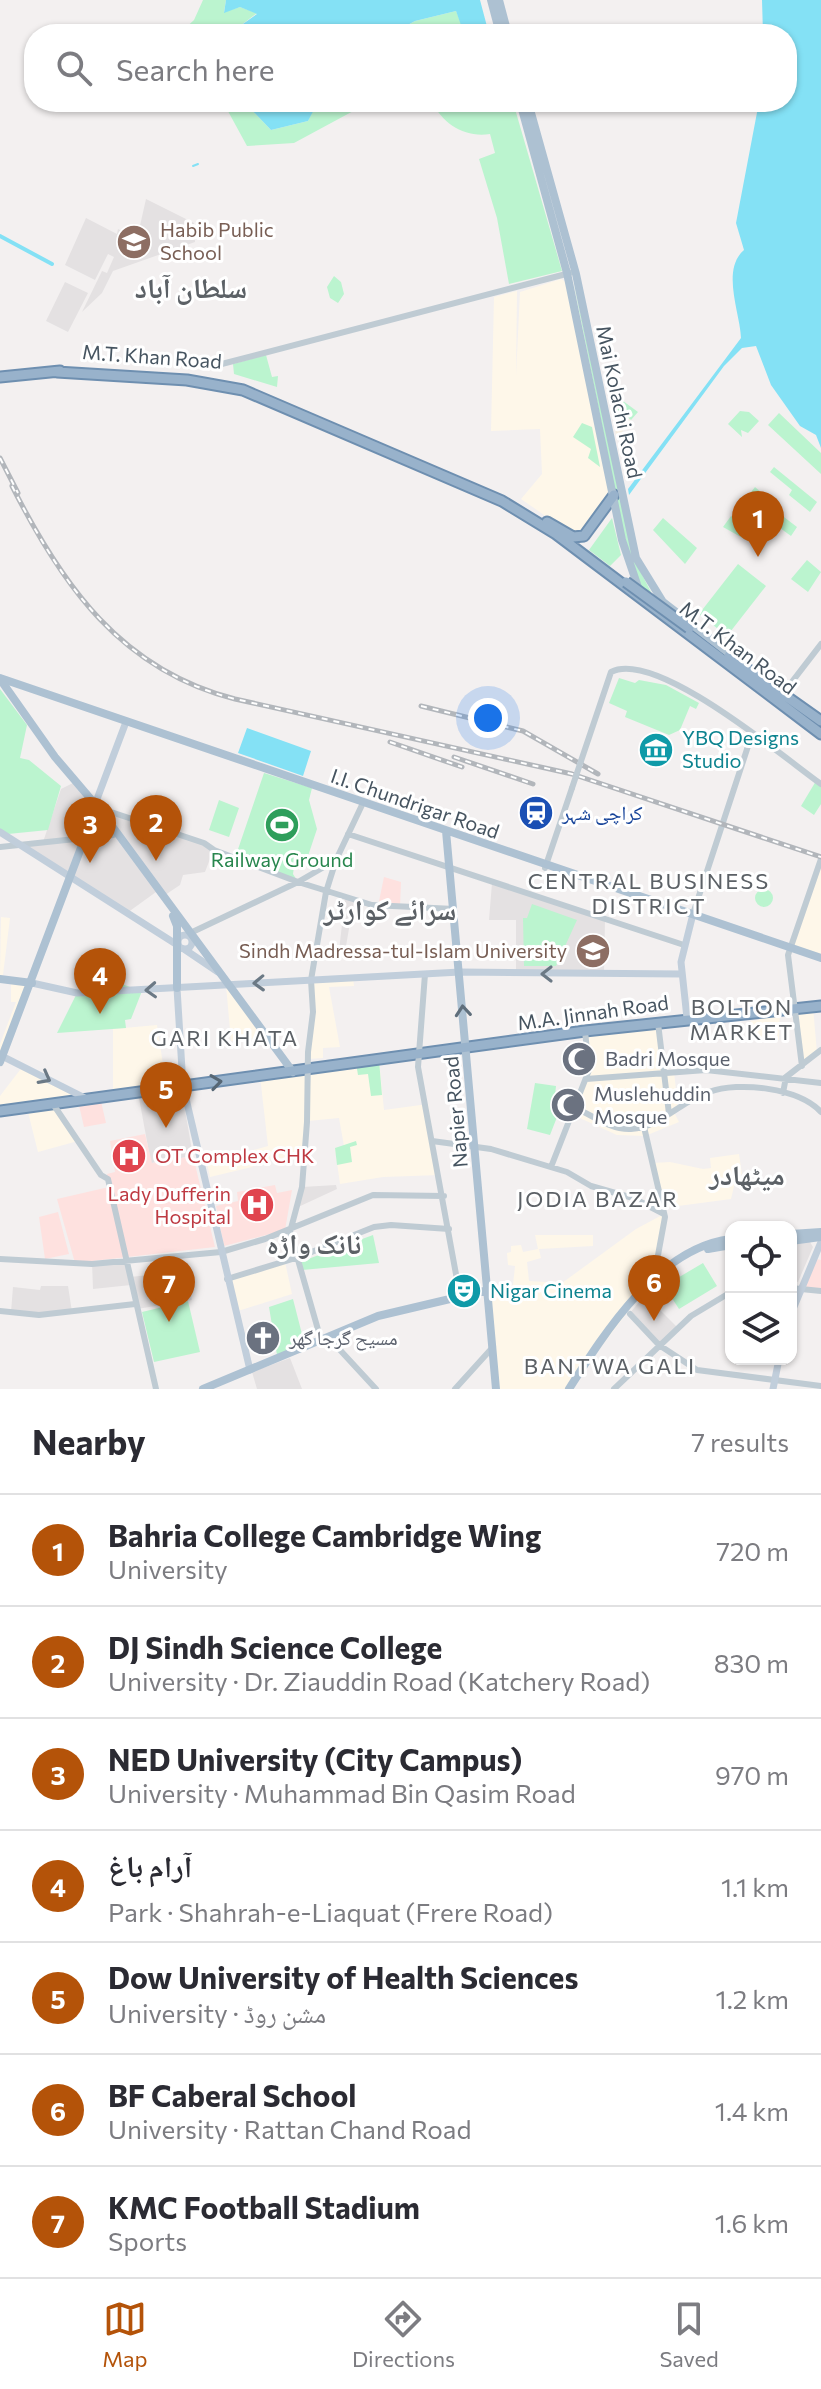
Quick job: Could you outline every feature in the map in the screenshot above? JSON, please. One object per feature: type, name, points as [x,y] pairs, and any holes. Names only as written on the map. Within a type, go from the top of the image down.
[{"type":"highway","name":"M.T. Khan Road","points":[[57,372],[75,369],[187,374],[243,384],[506,498],[547,522],[647,604],[746,672],[785,690],[821,728]]},
{"type":"highway","points":[[0,377],[57,372]]},
{"type":"highway","name":"M.T. Khan Road","points":[[57,372],[187,380],[243,390],[502,501],[578,548],[821,728]]},
{"type":"highway","points":[[547,522],[573,537],[584,536],[614,495]]},
{"type":"highway","points":[[746,672],[800,710],[785,690]]},
{"type":"highway","name":"M.A. Jinnah Road","points":[[0,1111],[585,1031],[821,1006]]},
{"type":"main road","points":[[491,0],[497,24]]},
{"type":"main road","points":[[499,0],[505,24]]},
{"type":"main road","name":"Mai Kolachi Road","points":[[523,112],[571,273],[625,554],[647,604]]},
{"type":"main road","name":"Mai Kolachi Road","points":[[531,112],[636,558],[663,602],[746,672]]},
{"type":"main road","points":[[0,681],[105,820],[181,940],[218,972],[293,1072]]},
{"type":"main road","name":"I.I. Chundrigar Road","points":[[0,681],[446,833]]},
{"type":"main road","points":[[87,1099],[1,1058],[32,983],[125,723]]},
{"type":"main road","name":"I.I. Chundrigar Road","points":[[125,723],[821,959]]},
{"type":"main road","points":[[91,821],[105,820],[114,810]]},
{"type":"main road","points":[[105,820],[174,917],[181,940],[177,988],[183,1086],[250,1370]]},
{"type":"main road","points":[[0,832],[163,937],[181,940],[218,972]]},
{"type":"main road","name":"Napier Road","points":[[446,833],[496,1389]]},
{"type":"main road","points":[[687,1018],[681,974],[684,945],[693,916]]},
{"type":"main road","points":[[0,981],[32,983],[77,993],[460,972],[681,974]]},
{"type":"main road","points":[[797,1235],[821,1237]]},
{"type":"main road","points":[[797,1240],[821,1237]]},
{"type":"main road","points":[[797,1285],[821,1237]]},
{"type":"main road","points":[[570,1389],[596,1349],[659,1271],[688,1252],[725,1243]]},
{"type":"main road","points":[[570,1389],[669,1268],[698,1252],[725,1244]]},
{"type":"main road","points":[[209,1388],[378,1316],[488,1290]]},
{"type":"main road","points":[[773,1389],[778,1365]]},
{"type":"street","points":[[214,366],[571,273]]},
{"type":"street","points":[[785,690],[821,644]]},
{"type":"street","points":[[546,864],[611,672],[638,671],[678,684],[821,784]]},
{"type":"street","points":[[693,916],[752,734]]},
{"type":"street","points":[[362,805],[336,860],[326,892],[311,980],[313,1012],[302,1187],[291,1229],[324,1339],[374,1388]]},
{"type":"street","points":[[95,806],[211,845],[214,850],[326,892],[372,905],[454,909]]},
{"type":"street","points":[[348,834],[684,945]]},
{"type":"street","points":[[0,847],[113,835]]},
{"type":"street","points":[[802,1066],[789,949],[821,859]]},
{"type":"street","points":[[181,940],[336,860]]},
{"type":"street","points":[[317,871],[326,874],[329,882]]},
{"type":"street","points":[[425,974],[419,1056],[460,1296]]},
{"type":"street","points":[[658,1022],[669,1114]]},
{"type":"street","points":[[551,1167],[589,1070],[585,1031]]},
{"type":"street","points":[[783,1093],[786,1077],[821,1050]]},
{"type":"street","points":[[586,1079],[706,1070],[821,1083]]},
{"type":"street","points":[[574,1107],[617,1128],[644,1127],[713,1091],[750,1089],[783,1093],[810,1102],[821,1112]]},
{"type":"street","points":[[53,1104],[101,1175],[108,1179],[156,1389]]},
{"type":"street","points":[[644,1127],[664,1214],[656,1266],[659,1271]]},
{"type":"street","points":[[432,1141],[475,1147],[567,1172],[603,1191],[633,1198],[664,1214]]},
{"type":"street","points":[[0,1258],[76,1264],[220,1250],[239,1247],[291,1229],[373,1195],[444,1196]]},
{"type":"street","points":[[227,1279],[299,1257],[354,1233],[381,1226],[449,1229]]},
{"type":"street","points":[[797,1289],[821,1291]]},
{"type":"street","points":[[614,1389],[691,1316],[729,1293]]},
{"type":"street","points":[[0,1311],[39,1315],[135,1304]]},
{"type":"street","points":[[630,1314],[659,1345],[687,1365],[710,1374],[775,1378],[820,1387]]},
{"type":"street","points":[[455,1389],[494,1346]]},
{"type":"shaded area","points":[[146,199],[194,223],[195,242],[113,271],[102,293],[82,312],[102,271],[107,273],[114,257],[108,254],[95,280],[65,265],[86,218],[117,234],[118,229],[128,234],[119,250],[132,256],[147,236],[139,230]]},
{"type":"shaded area","points":[[561,279],[566,282],[610,496],[582,535],[573,535],[521,499],[542,474],[540,429],[491,431],[494,297],[517,291],[516,376],[520,292]]},
{"type":"shaded area","points":[[65,282],[88,293],[68,332],[46,321]]},
{"type":"shaded area","points":[[73,783],[94,807],[85,837],[113,835],[109,813],[211,845],[213,851],[205,872],[183,875],[180,885],[161,898],[156,892],[127,913],[19,845],[43,842],[61,789]]},
{"type":"shaded area","points":[[817,867],[821,868],[821,958],[790,948]]},
{"type":"shaded area","points":[[384,877],[401,882],[400,907],[378,906]]},
{"type":"shaded area","points":[[492,883],[605,919],[604,974],[516,974],[516,920],[489,920]]},
{"type":"shaded area","points":[[345,898],[354,900],[346,946],[339,951]]},
{"type":"shaded area","points":[[1,917],[10,918],[3,975],[0,975]]},
{"type":"shaded area","points":[[353,977],[354,986],[329,987],[340,1047],[323,1048],[323,1058],[308,1059],[313,1016],[311,980]]},
{"type":"shaded area","points":[[11,983],[26,984],[0,1055],[0,1044],[16,1002],[11,1002]]},
{"type":"shaded area","points":[[226,985],[271,1042],[253,1044],[252,1038],[231,1041]]},
{"type":"shaded area","points":[[813,1007],[817,1053],[802,1066],[795,1008]]},
{"type":"shaded area","points":[[780,1010],[779,1040],[751,1037],[751,1021],[759,1020],[757,1012]]},
{"type":"shaded area","points":[[658,1022],[664,1071],[674,1071],[678,1109],[674,1112],[679,1122],[645,1136],[617,1135],[571,1114],[589,1070],[585,1031]]},
{"type":"shaded area","points":[[157,1025],[166,1084],[113,1095],[113,1029]]},
{"type":"shaded area","points":[[379,1060],[384,1110],[428,1104],[440,1175],[383,1177],[340,1184],[335,1148],[344,1146],[339,1118],[308,1121],[311,1070]]},
{"type":"shaded area","points":[[23,1066],[85,1099],[54,1104],[78,1141],[38,1152],[27,1108],[0,1111],[0,1096]]},
{"type":"shaded area","points":[[309,1070],[304,1157],[259,1161],[252,1167],[210,1177],[207,1163],[268,1146],[260,1076]]},
{"type":"shaded area","points":[[182,1093],[193,1156],[151,1163],[139,1098]]},
{"type":"shaded area","points":[[100,1097],[106,1123],[84,1127],[78,1101]]},
{"type":"shaded area","points":[[145,1134],[152,1163],[193,1156],[215,1247],[75,1263],[57,1199],[109,1187],[107,1174],[115,1172],[110,1141]]},
{"type":"shaded area","points":[[739,1154],[742,1174],[736,1178],[731,1199],[663,1208],[653,1163],[670,1162],[703,1169],[711,1168],[710,1158]]},
{"type":"shaded area","points":[[275,1185],[277,1193],[292,1190],[285,1230],[224,1246],[216,1206],[238,1201],[237,1192]]},
{"type":"shaded area","points":[[336,1185],[337,1189],[296,1208],[302,1187]]},
{"type":"shaded area","points":[[58,1212],[69,1254],[45,1259],[39,1217]]},
{"type":"shaded area","points":[[664,1214],[656,1266],[659,1271],[569,1389],[496,1389],[488,1289],[513,1285],[515,1266],[508,1265],[507,1253],[511,1252],[511,1246],[521,1245],[523,1252],[538,1249],[535,1235],[593,1235],[593,1246],[539,1249],[541,1258],[527,1262],[529,1281],[562,1283],[636,1229]]},
{"type":"shaded area","points":[[810,1242],[813,1247],[798,1282],[797,1282],[797,1243]]},
{"type":"shaded area","points":[[125,1258],[130,1277],[185,1271],[192,1300],[137,1309],[131,1285],[93,1289],[92,1262]]},
{"type":"shaded area","points":[[816,1259],[821,1260],[821,1289],[805,1288]]},
{"type":"shaded area","points":[[285,1262],[292,1294],[235,1312],[227,1279]]},
{"type":"shaded area","points":[[41,1286],[68,1286],[72,1312],[11,1312],[13,1287],[40,1290]]},
{"type":"shaded area","points":[[645,1295],[678,1328],[659,1345],[629,1314]]},
{"type":"shaded area","points":[[290,1358],[302,1389],[257,1389],[252,1372]]},
{"type":"green space","points":[[203,0],[226,0],[224,12],[240,7],[257,13],[243,24],[190,24]]},
{"type":"green space","points":[[456,11],[461,24],[409,24]]},
{"type":"green space","points":[[228,112],[254,112],[271,130],[308,121],[312,112],[351,112],[294,143],[247,146]]},
{"type":"green space","points":[[438,112],[516,112],[562,271],[509,284],[497,218],[479,159],[495,153],[490,134],[472,134],[456,128]]},
{"type":"green space","points":[[334,276],[341,282],[344,294],[338,303],[330,298],[327,287]]},
{"type":"green space","points":[[573,280],[636,563],[651,592],[644,591],[634,571],[622,526]]},
{"type":"green space","points":[[266,355],[272,377],[278,376],[277,387],[234,374],[233,364]]},
{"type":"green space","points":[[619,398],[638,412],[631,420],[612,406]]},
{"type":"green space","points":[[740,411],[749,412],[759,421],[748,433],[741,430],[742,437],[728,424]]},
{"type":"green space","points":[[779,413],[821,453],[821,474],[768,425]]},
{"type":"green space","points":[[582,423],[592,427],[600,467],[588,458],[591,449],[573,437]]},
{"type":"green space","points":[[774,467],[817,502],[810,512],[789,495],[792,490],[770,472]]},
{"type":"green space","points":[[755,487],[775,504],[766,518],[744,501]]},
{"type":"green space","points":[[776,511],[797,527],[791,536],[769,520]]},
{"type":"green space","points":[[731,516],[754,533],[748,541],[723,527]]},
{"type":"green space","points":[[612,518],[621,555],[610,566],[589,550]]},
{"type":"green space","points":[[663,518],[697,548],[685,564],[653,530]]},
{"type":"green space","points":[[807,560],[821,572],[808,592],[791,579]]},
{"type":"green space","points":[[738,564],[766,586],[727,636],[699,614]]},
{"type":"green space","points":[[619,678],[635,683],[639,680],[666,685],[699,703],[696,709],[690,706],[680,730],[669,735],[625,717],[627,711],[609,703]]},
{"type":"green space","points":[[0,689],[27,725],[20,758],[29,760],[61,786],[48,830],[8,834],[0,829]]},
{"type":"green space","name":"Railway Ground","points":[[264,773],[312,788],[309,800],[317,829],[306,862],[295,860],[293,874],[298,882],[235,858]]},
{"type":"green space","points":[[816,781],[821,784],[821,804],[814,815],[801,806]]},
{"type":"green space","points":[[219,800],[239,808],[229,837],[209,830]]},
{"type":"green space","points":[[764,889],[773,898],[764,907],[755,898]]},
{"type":"green space","points":[[532,904],[577,920],[556,966],[524,966],[523,918],[527,918]]},
{"type":"green space","points":[[104,978],[142,991],[131,1019],[125,1020],[126,1028],[57,1033],[77,993],[104,992]]},
{"type":"green space","points":[[379,1060],[382,1095],[371,1096],[368,1074],[358,1075],[356,1063]]},
{"type":"green space","points":[[535,1083],[556,1086],[554,1105],[559,1112],[550,1135],[527,1129]]},
{"type":"green space","points":[[356,1141],[357,1145],[350,1147],[352,1162],[337,1165],[335,1148]]},
{"type":"green space","points":[[373,1235],[379,1263],[302,1270],[300,1262]]},
{"type":"green space","points":[[703,1263],[717,1286],[679,1309],[664,1286]]},
{"type":"green space","points":[[293,1299],[304,1342],[277,1355],[269,1307]]},
{"type":"green space","points":[[188,1301],[200,1352],[154,1362],[142,1312]]},
{"type":"sand","points":[[612,406],[631,420],[619,436],[616,435]]},
{"type":"water","points":[[226,0],[480,0],[486,24],[461,24],[456,11],[409,24],[243,24],[257,14],[240,7],[224,13]]},
{"type":"water","points":[[762,0],[821,0],[821,448],[816,435],[800,426],[771,385],[756,346],[742,348],[724,366],[629,495],[628,489],[741,338],[733,280],[737,258],[744,250],[736,223],[757,112],[797,112],[797,24],[763,24]]},
{"type":"water","points":[[254,112],[313,112],[308,121],[271,130]]},
{"type":"water","points":[[247,728],[311,751],[303,776],[238,753]]},
{"type":"waterway","points":[[193,166],[198,164]]},
{"type":"waterway","points":[[0,236],[52,264]]},
{"type":"railway","points":[[0,458],[18,493]]},
{"type":"railway","points":[[12,486],[52,557],[100,619],[128,645],[159,667],[195,686],[235,699],[572,774],[821,857]]},
{"type":"railway","points":[[421,706],[523,731],[598,774]]},
{"type":"railway","points":[[390,742],[462,767]]},
{"type":"railway","points":[[454,757],[533,784]]},
{"type":"place","name":"Habib Public School","points":[[134,242]]},
{"type":"place","name":"Bahria College Cambridge Wing","points":[[758,557]]},
{"type":"place","name":"YBQ Designs Studio","points":[[656,750]]},
{"type":"place","name":"کراچی شہر","points":[[536,813]]},
{"type":"place","name":"Railway Ground","points":[[282,825]]},
{"type":"place","name":"DJ Sindh Science College","points":[[156,861]]},
{"type":"place","name":"NED University (City Campus)","points":[[90,863]]},
{"type":"place","name":"Sindh Madressa-tul-Islam University","points":[[593,951]]},
{"type":"place","name":"آرام باغ","points":[[100,1014]]},
{"type":"place","name":"Badri Mosque","points":[[579,1059]]},
{"type":"place","name":"Muslehuddin Mosque","points":[[568,1105]]},
{"type":"place","name":"Dow University of Health Sciences","points":[[166,1128]]},
{"type":"place","name":"OT Complex CHK","points":[[129,1156]]},
{"type":"place","name":"Lady Dufferin Hospital","points":[[257,1205]]},
{"type":"place","name":"Nigar Cinema","points":[[464,1291]]},
{"type":"place","name":"BF Caberal School","points":[[654,1321]]},
{"type":"place","name":"KMC Football Stadium","points":[[169,1322]]},
{"type":"place","name":"مسیح گرجا گھر","points":[[263,1338]]},
{"type":"district","name":"سلطان آباد","points":[[191,288]]},
{"type":"district","name":"CENTRAL BUSINESS DISTRICT","points":[[649,894]]},
{"type":"district","name":"سرائے کوارٹر","points":[[390,910]]},
{"type":"district","name":"BOLTON MARKET","points":[[742,1020]]},
{"type":"district","name":"GARI KHATA","points":[[225,1038]]},
{"type":"district","name":"میٹھادر","points":[[747,1175]]},
{"type":"district","name":"JODIA BAZAR","points":[[598,1199]]},
{"type":"district","name":"نانک واڑہ","points":[[314,1244]]},
{"type":"district","name":"BANTWA GALI","points":[[610,1366]]}]
